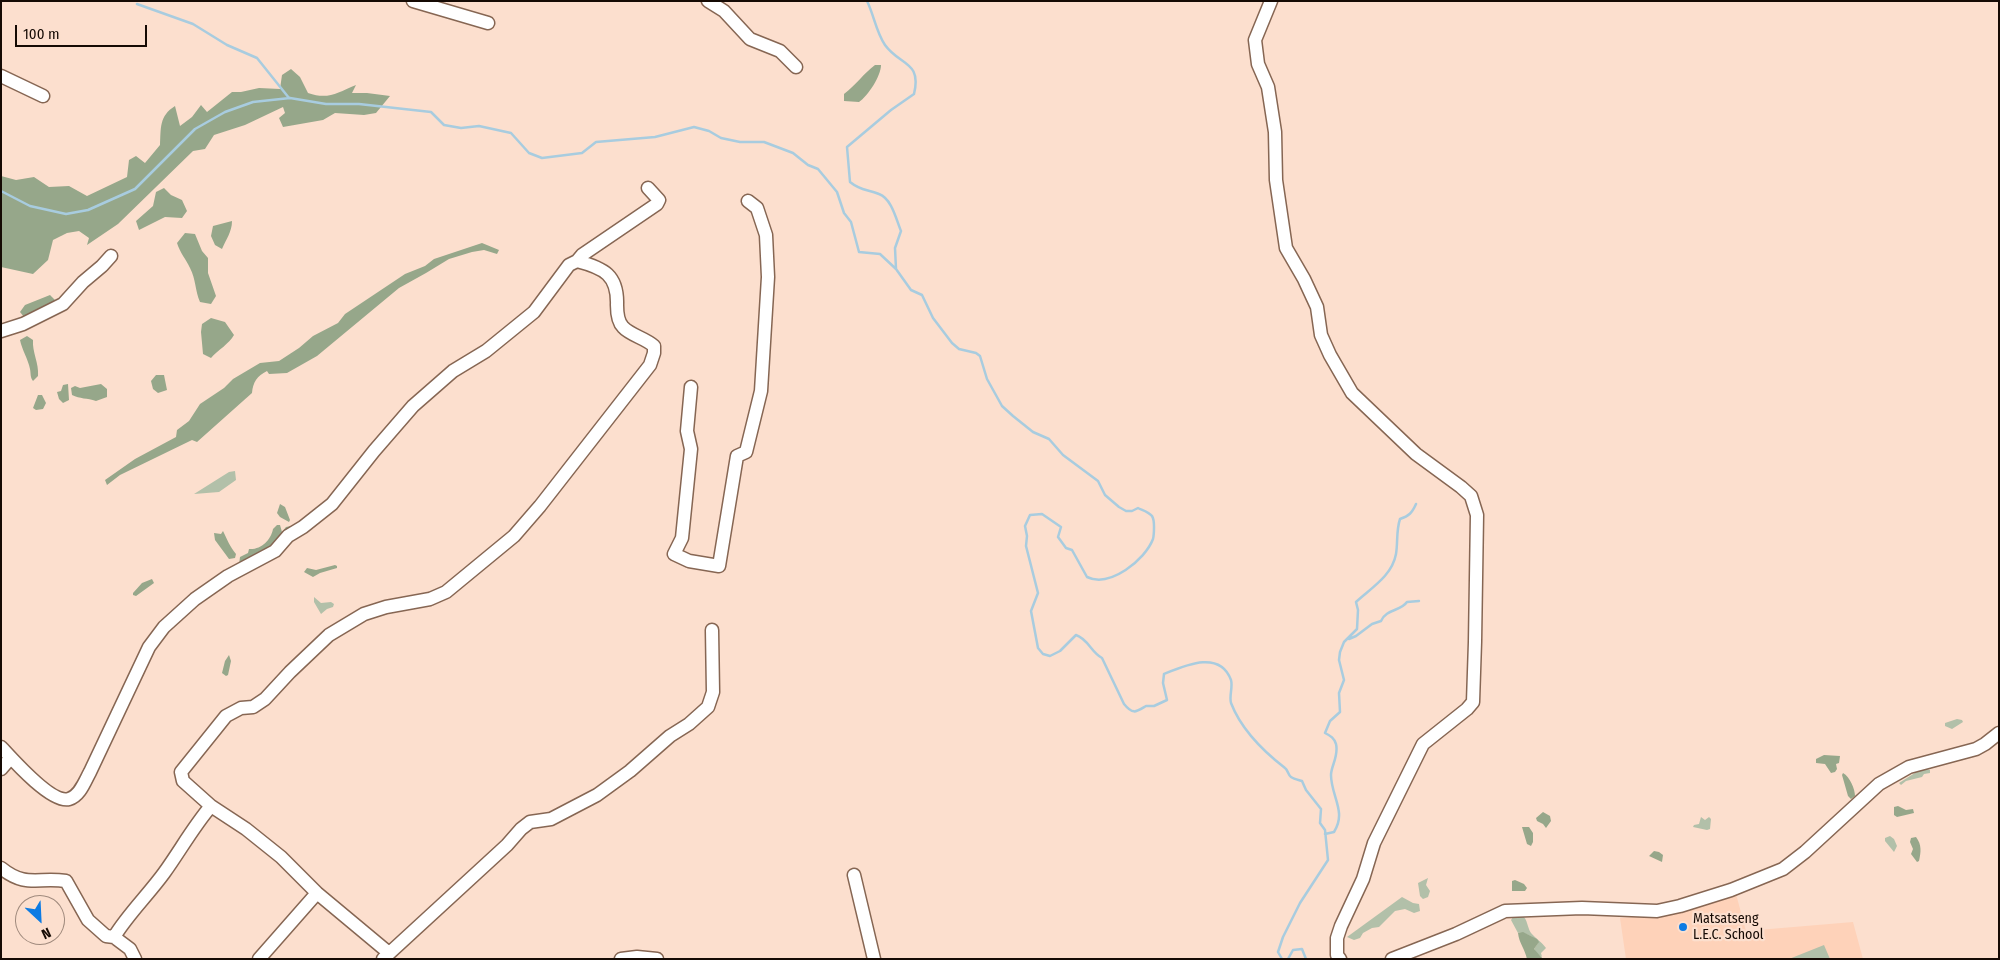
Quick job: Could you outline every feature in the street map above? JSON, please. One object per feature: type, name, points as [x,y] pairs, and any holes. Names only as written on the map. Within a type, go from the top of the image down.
[{"type":"street","points":[[412,1],[488,23]]},
{"type":"street","points":[[708,1],[724,11],[750,39],[780,51],[796,67]]},
{"type":"street","points":[[1271,1],[1255,40],[1258,64],[1268,87],[1275,132],[1276,180],[1286,248],[1304,279],[1317,307],[1321,335],[1330,355],[1352,392],[1416,454],[1471,496],[1476,515],[1476,642],[1473,702],[1467,709],[1423,744],[1374,842],[1363,878],[1341,926],[1337,938],[1337,955],[1340,959]]},
{"type":"street","points":[[1,76],[43,96]]},
{"type":"street","points":[[1,746],[12,760],[23,768],[47,792],[58,798],[68,800],[79,792],[113,726],[149,647],[164,626],[228,576],[275,551],[288,536],[303,527],[332,504],[413,406],[453,371],[492,346],[534,312],[569,265],[657,204],[659,200],[648,188]]},
{"type":"street","points":[[691,387],[687,431],[691,449],[682,538],[674,554],[689,561],[719,566],[737,456],[746,452],[761,391],[768,277],[766,235],[757,208],[748,201]]},
{"type":"street","points":[[1,331],[23,324],[63,304],[110,256]]},
{"type":"street","points":[[577,261],[594,265],[606,272],[615,282],[619,319],[624,328],[647,340],[654,346],[650,365],[540,506],[514,536],[446,592],[430,599],[386,607],[364,614],[345,624],[314,647],[264,699],[253,707],[241,708],[226,716],[181,772],[181,776],[211,806],[246,829],[281,857],[386,956],[530,822],[551,819],[597,795],[630,771],[670,736],[689,724],[708,707],[713,692],[712,630]]},
{"type":"street","points":[[1392,959],[1456,934],[1505,911],[1579,908],[1658,911],[1731,890],[1783,869],[1805,852],[1880,784],[1909,767],[1976,749],[1999,733]]},
{"type":"street","points":[[1,769],[12,760]]},
{"type":"street","points":[[114,937],[120,926],[163,874],[186,842],[197,822],[211,806]]},
{"type":"street","points":[[1,868],[13,877],[25,881],[50,879],[66,881],[88,920],[106,936],[114,937],[130,949],[136,959]]},
{"type":"street","points":[[854,875],[874,959]]},
{"type":"street","points":[[259,959],[317,893]]},
{"type":"street","points":[[622,959],[637,957],[658,959]]},
{"type":"shaded area","name":"Matsatseng L.E.C. School","points":[[1736,894],[1746,931],[1853,922],[1863,959],[1626,959],[1620,918],[1676,914]]},
{"type":"green space","points":[[875,65],[881,65],[880,70],[866,95],[859,102],[844,101],[844,94]]},
{"type":"green space","points":[[291,69],[300,77],[308,93],[315,95],[332,95],[356,85],[352,93],[390,96],[376,113],[364,115],[335,113],[323,120],[283,127],[279,118],[285,113],[283,107],[245,125],[214,135],[205,149],[193,151],[118,224],[87,245],[89,238],[79,231],[67,233],[53,240],[48,260],[33,274],[1,267],[1,176],[16,180],[34,177],[49,187],[69,186],[87,196],[127,177],[129,160],[136,156],[145,163],[160,145],[163,118],[175,106],[180,126],[192,117],[201,105],[207,112],[232,92],[259,88],[280,89],[282,75]]},
{"type":"green space","points":[[164,188],[171,195],[182,200],[187,211],[182,218],[165,217],[139,230],[136,221],[153,206],[156,192]]},
{"type":"green space","points":[[232,221],[230,232],[222,249],[215,245],[211,236],[213,226]]},
{"type":"green space","points":[[185,233],[195,234],[202,251],[208,258],[208,273],[216,296],[211,304],[200,302],[192,272],[178,247],[177,243]]},
{"type":"green space","points":[[482,243],[499,250],[497,254],[484,250],[449,259],[399,288],[317,356],[287,373],[269,374],[267,371],[261,375],[253,386],[252,393],[197,442],[192,440],[120,475],[107,485],[105,480],[135,459],[176,437],[177,430],[189,421],[200,404],[224,388],[233,379],[260,363],[279,361],[313,336],[338,323],[345,314],[405,274],[425,266],[434,259]]},
{"type":"green space","points":[[50,295],[55,300],[52,306],[24,317],[20,312],[25,305]]},
{"type":"green space","points":[[211,318],[225,322],[234,335],[211,358],[203,354],[201,332],[202,324]]},
{"type":"green space","points":[[27,336],[33,340],[38,367],[38,376],[33,381],[20,340]]},
{"type":"green space","points":[[156,375],[164,375],[167,390],[158,393],[153,389],[151,381]]},
{"type":"green space","points":[[68,384],[69,400],[63,403],[59,399],[57,392],[61,391],[63,385]]},
{"type":"green space","points":[[101,384],[107,389],[107,397],[96,401],[72,395],[71,388],[75,386],[80,388]]},
{"type":"green space","points":[[38,395],[42,395],[46,403],[43,409],[36,410],[33,408]]},
{"type":"green space","points":[[235,471],[236,480],[219,492],[194,494],[229,472]]},
{"type":"green space","points":[[280,504],[285,507],[289,522],[277,513]]},
{"type":"green space","points":[[277,525],[280,525],[282,532],[286,527],[291,526],[277,544],[239,565],[240,557],[248,553],[249,549],[258,548],[265,544]]},
{"type":"green space","points":[[223,531],[236,554],[235,558],[229,559],[215,540],[214,533],[221,534]]},
{"type":"green space","points":[[335,565],[337,568],[313,577],[304,572],[307,568],[316,570]]},
{"type":"green space","points":[[152,579],[154,583],[136,596],[133,595],[142,583]]},
{"type":"green space","points":[[314,597],[321,603],[331,602],[334,604],[333,607],[321,614],[314,602]]},
{"type":"green space","points":[[229,655],[231,661],[228,675],[226,676],[222,673],[225,661]]},
{"type":"green space","points":[[1957,719],[1963,722],[1952,729],[1945,726],[1945,723]]},
{"type":"green space","points":[[1824,755],[1840,756],[1835,772],[1831,773],[1825,764],[1816,763],[1816,759]]},
{"type":"green space","points":[[1930,770],[1930,773],[1906,781],[1901,785],[1899,783],[1918,771]]},
{"type":"green space","points":[[1843,773],[1850,780],[1854,790],[1855,796],[1851,799],[1848,796]]},
{"type":"green space","points":[[1898,806],[1906,810],[1913,809],[1914,813],[1897,817],[1894,815],[1894,807]]},
{"type":"green space","points":[[1543,812],[1550,816],[1551,821],[1546,828],[1536,818]]},
{"type":"green space","points":[[1701,817],[1705,820],[1709,817],[1711,819],[1710,829],[1693,827],[1699,824]]},
{"type":"green space","points":[[1522,827],[1529,827],[1533,833],[1531,846],[1527,844]]},
{"type":"green space","points":[[1890,836],[1894,839],[1897,846],[1894,852],[1885,841],[1885,838]]},
{"type":"green space","points":[[1916,837],[1920,849],[1919,861],[1917,862],[1911,854],[1913,849],[1910,842],[1911,838]]},
{"type":"green space","points":[[1654,851],[1663,855],[1662,862],[1649,856]]},
{"type":"green space","points":[[1428,878],[1426,885],[1430,891],[1428,897],[1423,899],[1420,896],[1418,883]]},
{"type":"green space","points":[[1515,880],[1524,884],[1527,888],[1525,891],[1512,891],[1512,881]]},
{"type":"green space","points":[[1402,897],[1419,904],[1420,911],[1414,913],[1405,909],[1395,911],[1379,927],[1372,928],[1363,933],[1360,938],[1354,940],[1347,937]]},
{"type":"green space","points":[[1522,915],[1531,933],[1546,948],[1541,953],[1542,957],[1534,949],[1538,943],[1537,941],[1529,935],[1518,933],[1511,920],[1513,917]]},
{"type":"green space","points":[[1523,932],[1537,939],[1539,942],[1534,949],[1543,959],[1527,959],[1518,933]]},
{"type":"green space","points":[[1824,945],[1830,959],[1789,959]]},
{"type":"waterway","points":[[867,1],[879,35],[891,52],[912,70],[916,83],[914,94],[891,110],[847,147],[850,182],[879,194],[887,200],[895,215],[901,231],[895,248],[896,269]]},
{"type":"waterway","points":[[137,4],[193,24],[227,45],[257,58],[289,98]]},
{"type":"waterway","points":[[1,191],[30,206],[66,214],[88,210],[135,189],[195,129],[225,112],[253,102],[290,98],[326,104],[359,104],[431,112],[444,125],[461,128],[479,126],[511,133],[529,153],[542,158],[582,153],[596,142],[655,137],[694,127],[709,131],[721,138],[740,142],[764,142],[793,153],[808,165],[818,169],[837,192],[844,213],[851,222],[859,252],[880,254],[896,269],[911,290],[922,295],[933,318],[952,343],[959,349],[976,353],[980,356],[987,379],[1002,406],[1033,432],[1049,439],[1063,455],[1098,481],[1105,495],[1119,507],[1126,511],[1138,508],[1152,516],[1154,520],[1153,539],[1143,555],[1126,570],[1106,579],[1096,579],[1087,577],[1072,550],[1066,548],[1058,537],[1061,527],[1042,514],[1030,515],[1025,526],[1026,546],[1038,593],[1031,611],[1038,648],[1043,654],[1050,656],[1060,651],[1076,635],[1080,637],[1102,658],[1124,704],[1132,711],[1140,710],[1146,706],[1154,706],[1167,700],[1163,683],[1164,674],[1202,662],[1219,665],[1226,671],[1231,680],[1231,703],[1247,731],[1286,769],[1290,776],[1302,781],[1306,790],[1321,809],[1320,823],[1325,830],[1328,860],[1300,903],[1283,937],[1278,952],[1282,959]]},
{"type":"waterway","points":[[1325,834],[1334,832],[1339,818],[1331,775],[1337,748],[1332,737],[1325,733],[1330,721],[1340,712],[1339,693],[1344,680],[1339,660],[1340,652],[1344,642],[1357,629],[1358,610],[1356,602],[1380,581],[1390,569],[1396,554],[1400,519],[1410,514],[1416,504]]},
{"type":"waterway","points":[[1349,639],[1372,624],[1381,621],[1386,614],[1407,602],[1419,601]]},
{"type":"waterway","points":[[1288,959],[1293,950],[1302,949],[1306,959]]},
{"type":"place","name":"Matsatseng L.E.C. School","points":[[1683,927]]}]
